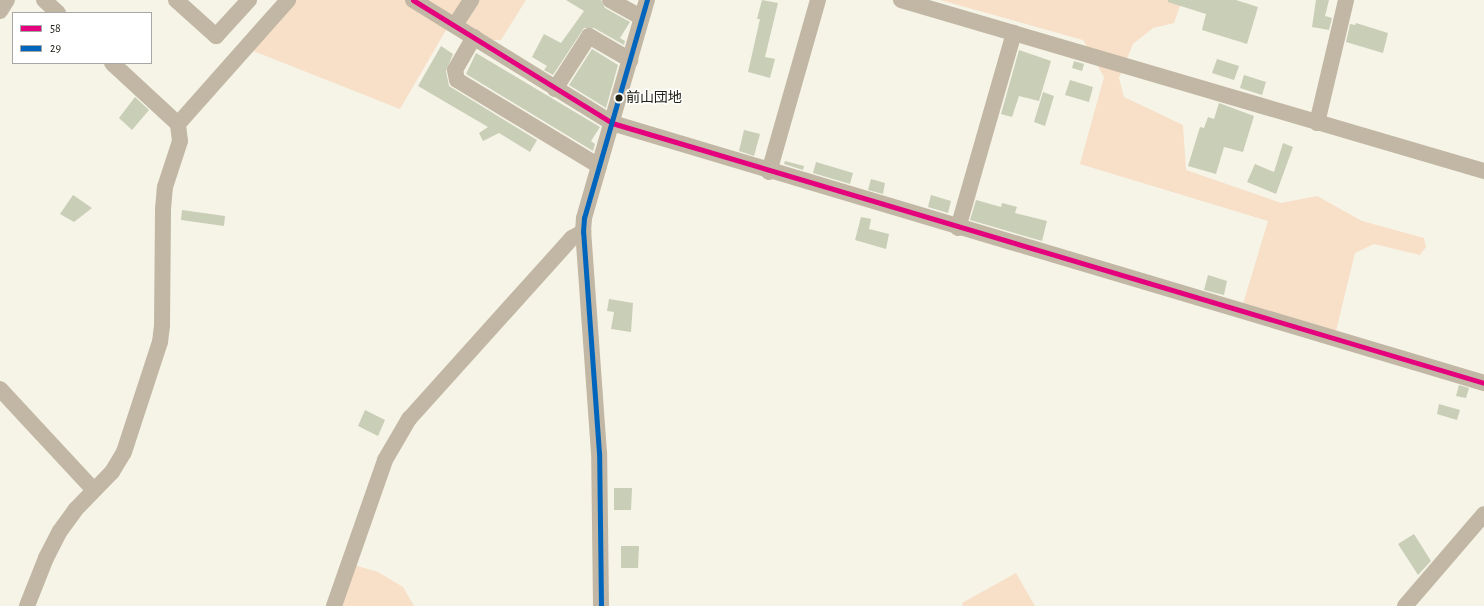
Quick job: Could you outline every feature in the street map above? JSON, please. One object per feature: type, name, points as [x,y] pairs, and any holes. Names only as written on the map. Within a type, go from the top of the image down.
[{"type":"street","points":[[0,11],[7,0]]},
{"type":"street","points":[[44,0],[57,12]]},
{"type":"street","points":[[176,0],[216,36],[249,0]]},
{"type":"street","points":[[178,124],[288,0]]},
{"type":"street","points":[[413,0],[612,123],[768,172],[1484,383]]},
{"type":"street","points":[[455,25],[471,0]]},
{"type":"street","points":[[610,0],[642,17]]},
{"type":"street","points":[[601,606],[599,461],[583,232],[584,218],[647,0]]},
{"type":"street","points":[[768,172],[818,0]]},
{"type":"street","points":[[901,0],[1484,171]]},
{"type":"street","points":[[1317,123],[1346,0]]},
{"type":"street","points":[[958,228],[1014,33]]},
{"type":"street","points":[[555,89],[589,36],[630,60]]},
{"type":"street","points":[[474,38],[455,70],[457,80],[599,166]]},
{"type":"street","points":[[27,606],[46,558],[60,531],[94,490],[112,472],[124,452],[160,342],[162,326],[163,209],[165,187],[180,141],[178,124],[113,64]]},
{"type":"street","points":[[334,606],[390,448],[409,419],[572,238],[583,232]]},
{"type":"street","points":[[0,389],[94,490]]},
{"type":"street","points":[[1405,606],[1484,514]]},
{"type":"shaded area","points":[[288,0],[526,0],[501,40],[488,40],[446,30],[400,109],[246,48]]},
{"type":"shaded area","points":[[940,0],[1182,0],[1174,23],[1153,28],[1133,44],[1119,78],[1124,97],[1183,125],[1186,170],[1281,203],[1317,196],[1362,221],[1424,238],[1426,247],[1420,255],[1374,244],[1355,253],[1336,331],[1243,304],[1268,221],[1080,164],[1104,77],[1083,40]]},
{"type":"shaded area","points":[[354,565],[378,572],[403,587],[414,606],[340,606]]},
{"type":"shaded area","points":[[1016,573],[1035,606],[963,606],[962,603]]},
{"type":"building","points":[[566,0],[601,0],[605,8],[630,22],[620,38],[625,41],[624,45],[594,28],[584,28],[553,75],[544,70],[547,66],[532,57],[544,34],[561,43],[584,11]]},
{"type":"building","points":[[762,0],[778,3],[765,57],[775,59],[770,78],[748,72],[760,19],[757,19]]},
{"type":"building","points":[[1168,0],[1236,0],[1258,7],[1247,44],[1202,30],[1206,14],[1168,2]]},
{"type":"building","points":[[1316,0],[1329,0],[1325,16],[1332,18],[1329,30],[1312,27]]},
{"type":"building","points":[[1356,23],[1388,33],[1383,53],[1346,42],[1350,24],[1355,25]]},
{"type":"building","points":[[441,46],[453,54],[446,71],[449,86],[537,140],[530,152],[499,133],[483,141],[479,133],[488,127],[418,86]]},
{"type":"building","points":[[592,49],[618,65],[606,108],[569,85]]},
{"type":"building","points":[[1019,50],[1051,61],[1039,101],[1019,96],[1012,117],[1001,114]]},
{"type":"building","points":[[476,53],[600,127],[591,141],[595,144],[593,151],[466,74]]},
{"type":"building","points":[[1217,59],[1239,66],[1234,80],[1212,73]]},
{"type":"building","points":[[1074,61],[1084,64],[1082,71],[1072,68]]},
{"type":"building","points":[[1244,75],[1266,82],[1262,95],[1240,88]]},
{"type":"building","points":[[1070,80],[1093,87],[1089,102],[1065,95]]},
{"type":"building","points":[[1043,92],[1054,96],[1045,126],[1034,122]]},
{"type":"building","points":[[135,97],[149,110],[132,130],[119,118]]},
{"type":"building","points":[[1219,103],[1254,116],[1243,152],[1224,147],[1216,174],[1188,166],[1200,127],[1204,128],[1208,117],[1214,119]]},
{"type":"building","points":[[744,130],[760,134],[754,156],[739,151]]},
{"type":"building","points":[[1283,143],[1293,147],[1276,194],[1247,182],[1255,164],[1274,172]]},
{"type":"building","points":[[785,161],[804,166],[803,170],[784,164]]},
{"type":"building","points":[[816,162],[853,173],[850,184],[813,173]]},
{"type":"building","points":[[871,179],[885,183],[883,194],[868,190]]},
{"type":"building","points":[[73,195],[92,208],[74,222],[60,214]]},
{"type":"building","points":[[931,195],[951,201],[948,213],[928,207]]},
{"type":"building","points":[[976,200],[1001,207],[1002,203],[1017,207],[1015,213],[1047,221],[1042,241],[970,220]]},
{"type":"building","points":[[182,210],[225,216],[224,226],[181,220]]},
{"type":"building","points":[[861,217],[871,219],[869,229],[889,234],[886,249],[855,240]]},
{"type":"building","points":[[1208,275],[1227,281],[1224,295],[1204,290]]},
{"type":"building","points":[[609,299],[633,303],[631,332],[611,329],[614,312],[607,311]]},
{"type":"building","points":[[1459,385],[1469,388],[1466,398],[1456,396]]},
{"type":"building","points":[[1439,404],[1460,410],[1457,420],[1437,414]]},
{"type":"building","points":[[365,410],[385,420],[378,436],[358,426]]},
{"type":"building","points":[[614,488],[632,488],[631,510],[614,510]]},
{"type":"building","points":[[1414,534],[1431,561],[1418,575],[1398,544]]},
{"type":"building","points":[[621,546],[639,546],[638,568],[621,568]]},
{"type":"transit line","name":"58","points":[[413,0],[612,123],[1484,383]]},
{"type":"transit line","name":"29","points":[[601,606],[599,453],[583,232],[584,218],[647,0]]},
{"type":"place","name":"前山団地","points":[[619,98]]}]
